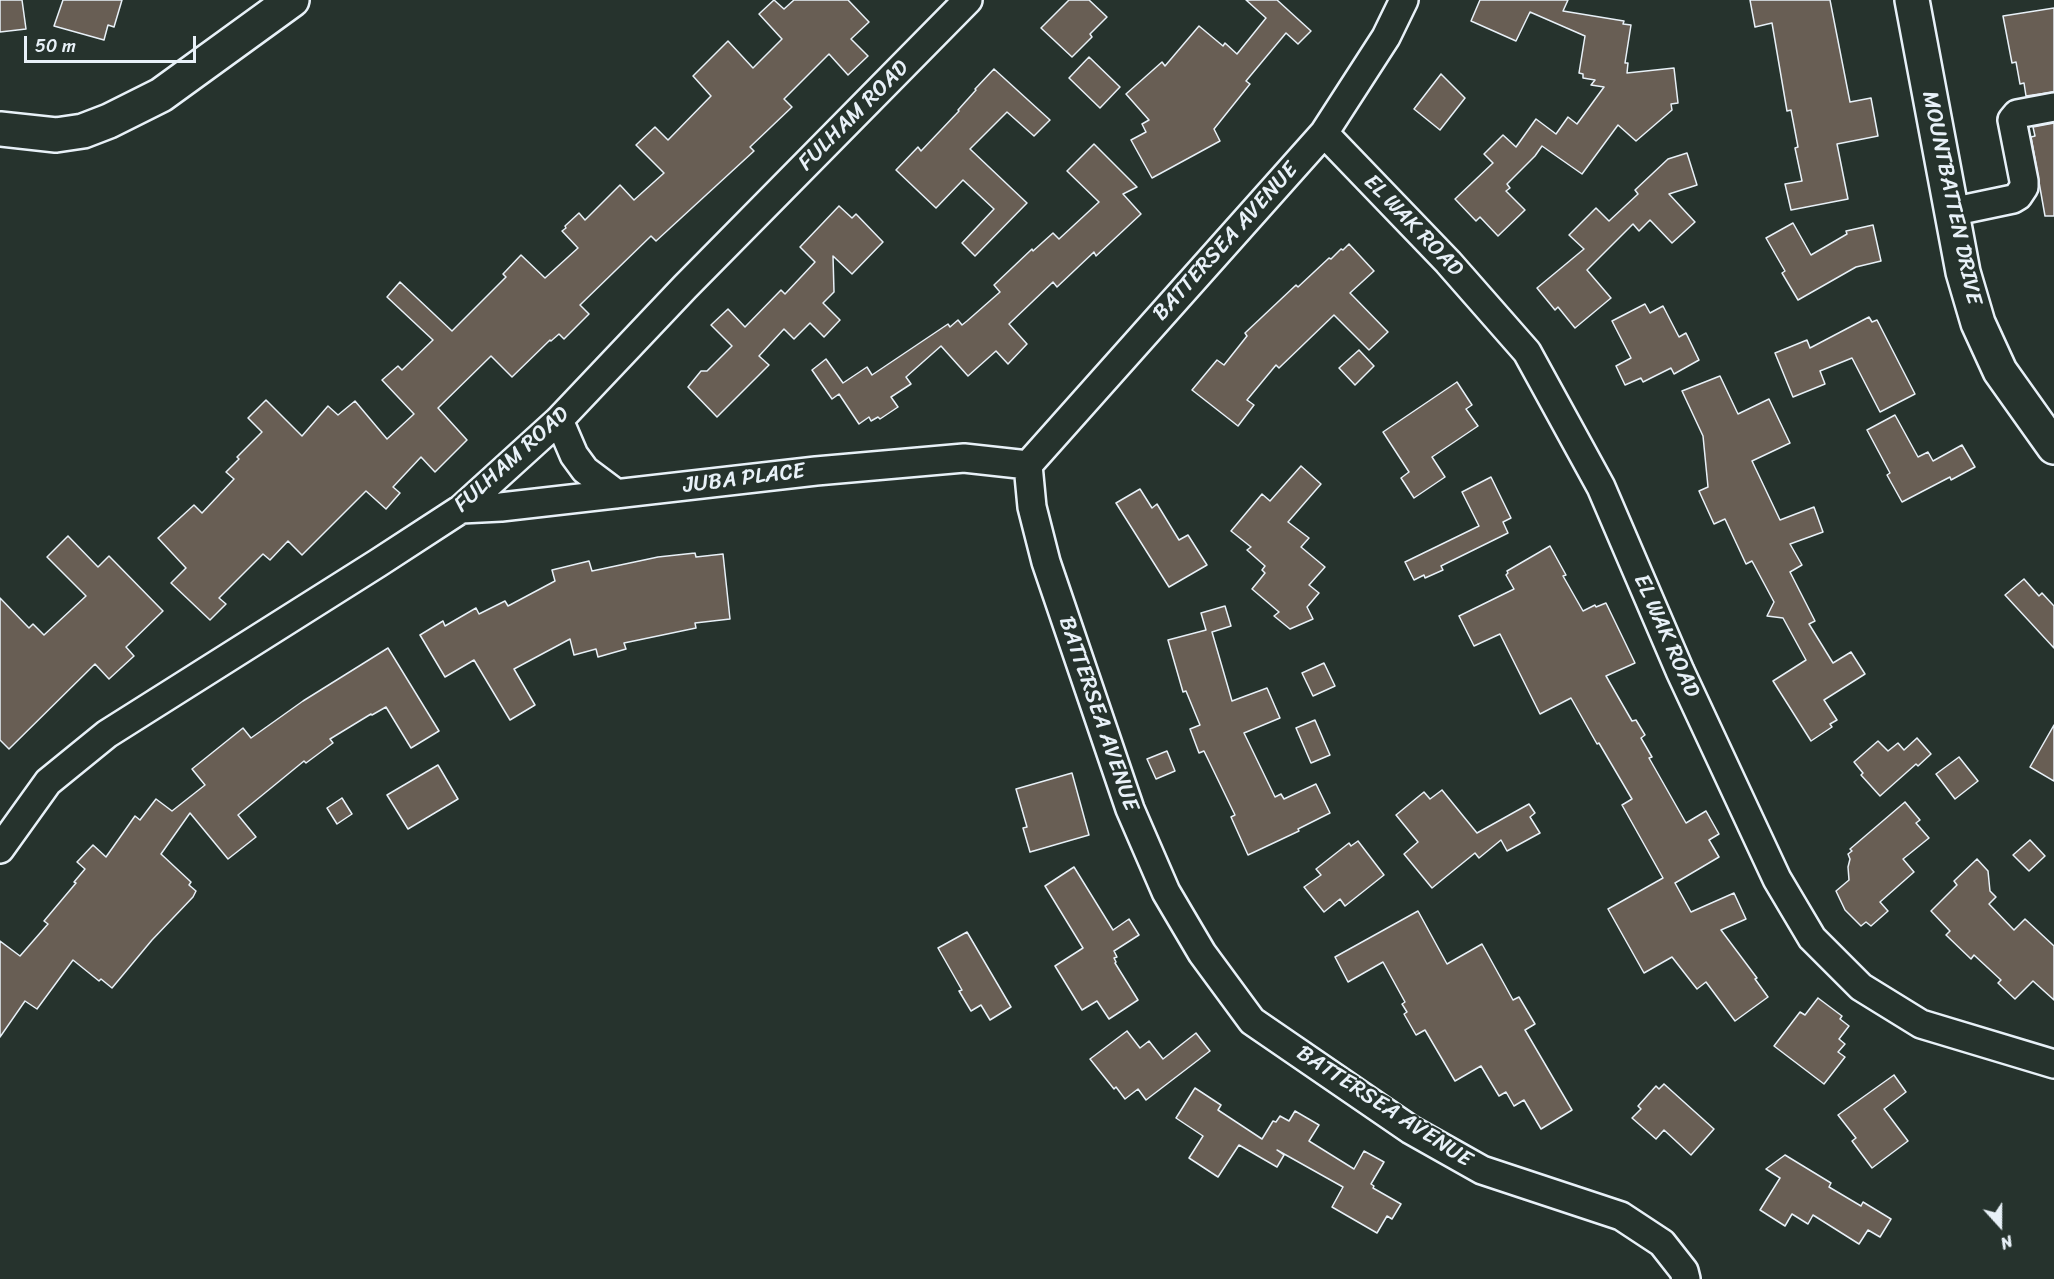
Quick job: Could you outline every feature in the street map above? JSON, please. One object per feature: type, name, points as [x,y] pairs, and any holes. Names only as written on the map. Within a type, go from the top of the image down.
[{"type":"main road","points":[[0,129],[56,135],[83,131],[108,121],[161,95],[292,0]]},
{"type":"main road","name":"MOUNTBATTEN DRIVE","points":[[1912,0],[1963,272],[1978,323],[2000,371],[2054,447]]},
{"type":"street","name":"FULHAM ROAD","points":[[0,849],[48,782],[107,734],[461,509],[559,420],[685,287],[968,0]]},
{"type":"street","name":"BATTERSEA AVENUE","points":[[1404,0],[1386,37],[1324,133],[1028,465],[1032,507],[1046,562],[1130,809],[1166,892],[1202,953],[1252,1021],[1412,1130],[1482,1170],[1621,1216],[1662,1243],[1684,1271],[1686,1279]]},
{"type":"street","points":[[1951,212],[2018,196],[2024,187],[2024,181],[2012,120],[2017,114],[2054,107]]},
{"type":"street","name":"EL WAK ROAD","points":[[1324,133],[1448,262],[1527,352],[1602,487],[1680,671],[1749,820],[1777,879],[1812,938],[1861,987],[1921,1024],[2054,1064]]},
{"type":"street","points":[[559,420],[574,455],[585,470],[617,494]]},
{"type":"street","name":"JUBA PLACE","points":[[461,509],[501,507],[816,471],[964,458],[1028,465]]},
{"type":"building","points":[[0,0],[22,0],[26,29],[0,32]]},
{"type":"building","points":[[63,0],[122,0],[114,27],[108,25],[104,40],[54,26]]},
{"type":"building","points":[[774,0],[784,9],[794,0],[848,0],[869,22],[851,39],[868,56],[848,75],[829,54],[784,99],[792,107],[750,147],[754,151],[656,241],[651,236],[580,305],[589,314],[564,339],[559,334],[550,340],[512,377],[491,356],[438,408],[467,440],[435,472],[421,457],[393,487],[400,493],[386,509],[366,491],[302,555],[288,541],[270,560],[263,554],[219,598],[226,604],[210,620],[171,583],[186,568],[158,538],[194,505],[202,513],[234,479],[226,472],[239,459],[237,457],[262,432],[248,418],[266,400],[302,436],[328,406],[338,415],[355,401],[387,439],[414,414],[382,380],[398,366],[402,370],[433,340],[387,297],[400,282],[452,331],[506,277],[503,274],[521,255],[545,278],[578,248],[562,231],[579,213],[585,220],[620,185],[634,200],[664,173],[636,145],[655,127],[668,140],[711,96],[693,76],[728,41],[753,68],[782,39],[759,14]]},
{"type":"building","points":[[1069,0],[1089,0],[1107,17],[1090,34],[1092,37],[1072,57],[1041,28]]},
{"type":"building","points":[[1246,0],[1277,0],[1311,31],[1298,44],[1286,33],[1246,81],[1250,84],[1214,129],[1220,141],[1152,178],[1131,140],[1146,132],[1142,124],[1149,120],[1126,94],[1162,62],[1165,66],[1199,26],[1223,46],[1225,43],[1237,54],[1266,18]]},
{"type":"building","points":[[1480,0],[1568,0],[1563,11],[1624,21],[1623,24],[1631,25],[1625,63],[1628,63],[1627,73],[1674,68],[1678,103],[1671,104],[1672,110],[1636,141],[1618,125],[1582,174],[1542,146],[1507,184],[1510,188],[1506,191],[1525,210],[1498,236],[1480,217],[1476,221],[1455,199],[1493,163],[1484,154],[1503,135],[1516,147],[1536,119],[1556,134],[1568,117],[1577,124],[1604,87],[1591,85],[1595,80],[1583,78],[1583,74],[1579,73],[1585,36],[1530,12],[1516,41],[1471,21]]},
{"type":"building","points":[[1750,0],[1830,0],[1850,102],[1871,98],[1878,136],[1837,144],[1848,199],[1791,210],[1785,184],[1802,181],[1795,148],[1798,147],[1791,110],[1787,111],[1772,23],[1755,27]]},
{"type":"building","points":[[2054,8],[2054,92],[2026,96],[2024,83],[2020,84],[2016,62],[2012,63],[2003,16]]},
{"type":"building","points":[[1089,57],[1120,87],[1100,108],[1069,78]]},
{"type":"building","points":[[994,69],[1050,120],[1034,136],[1007,112],[970,149],[1027,203],[975,256],[962,243],[994,209],[963,180],[936,208],[896,170],[918,147],[921,151]]},
{"type":"building","points":[[1441,74],[1465,98],[1440,130],[1414,109]]},
{"type":"building","points":[[2054,123],[2054,216],[2045,216],[2031,137],[2035,136],[2033,127]]},
{"type":"building","points":[[1094,144],[1137,187],[1123,194],[1141,214],[1096,256],[1094,252],[1057,287],[1053,282],[1009,324],[1027,344],[1008,364],[996,351],[968,376],[941,346],[906,377],[911,384],[891,397],[898,407],[880,419],[878,417],[871,421],[869,417],[859,424],[839,394],[832,399],[812,370],[826,359],[843,383],[867,367],[872,375],[948,324],[950,327],[958,320],[962,325],[1000,292],[994,285],[1032,249],[1033,251],[1053,233],[1059,239],[1099,202],[1067,171]]},
{"type":"building","points":[[1687,153],[1697,185],[1669,194],[1695,222],[1672,243],[1650,220],[1639,231],[1633,224],[1587,270],[1611,298],[1575,328],[1558,307],[1555,310],[1537,288],[1584,249],[1569,235],[1596,208],[1609,221],[1638,194],[1635,190],[1668,159]]},
{"type":"building","points":[[839,206],[852,218],[856,214],[883,242],[852,274],[833,256],[834,292],[823,303],[840,320],[824,337],[810,323],[794,339],[784,329],[759,356],[769,365],[717,417],[688,387],[701,371],[707,371],[732,346],[711,325],[728,309],[745,327],[781,290],[785,294],[815,262],[800,247]]},
{"type":"building","points":[[1793,223],[1811,255],[1847,234],[1846,231],[1873,225],[1881,261],[1856,267],[1798,300],[1782,273],[1785,271],[1766,238]]},
{"type":"building","points":[[1349,244],[1374,271],[1350,293],[1388,332],[1369,350],[1334,315],[1279,368],[1276,365],[1247,400],[1254,405],[1238,426],[1192,390],[1217,360],[1224,365],[1247,336],[1245,333],[1296,285],[1298,287],[1329,258],[1331,259]]},
{"type":"building","points":[[1645,304],[1650,313],[1663,306],[1679,337],[1686,333],[1699,360],[1674,374],[1671,368],[1643,382],[1641,378],[1625,385],[1616,366],[1631,358],[1612,321]]},
{"type":"building","points":[[1869,317],[1872,322],[1877,320],[1915,394],[1880,412],[1852,358],[1820,371],[1825,384],[1793,397],[1775,353],[1807,340],[1810,348]]},
{"type":"building","points":[[1359,350],[1374,366],[1355,385],[1339,368]]},
{"type":"building","points":[[1720,376],[1738,414],[1769,399],[1790,443],[1752,461],[1780,520],[1814,507],[1823,532],[1790,544],[1802,565],[1790,572],[1815,621],[1809,624],[1833,663],[1851,652],[1865,674],[1824,700],[1837,720],[1830,724],[1832,727],[1811,741],[1773,681],[1806,660],[1783,618],[1767,616],[1774,602],[1752,561],[1746,564],[1725,519],[1714,524],[1699,491],[1708,487],[1703,436],[1682,391]]},
{"type":"building","points":[[1457,382],[1472,405],[1466,409],[1478,426],[1432,457],[1445,477],[1414,498],[1401,478],[1409,472],[1383,432]]},
{"type":"building","points":[[1895,415],[1918,457],[1928,452],[1933,461],[1962,445],[1975,467],[1902,502],[1887,475],[1890,473],[1867,430]]},
{"type":"building","points":[[1301,466],[1321,484],[1288,522],[1309,538],[1301,547],[1325,567],[1309,585],[1319,593],[1307,607],[1313,619],[1290,629],[1274,616],[1279,612],[1252,589],[1265,573],[1262,570],[1265,566],[1247,550],[1251,547],[1231,531],[1262,494],[1270,501]]},
{"type":"building","points":[[1491,477],[1511,518],[1503,522],[1508,533],[1441,566],[1443,570],[1414,580],[1405,562],[1479,526],[1462,492]]},
{"type":"building","points":[[1140,489],[1152,508],[1157,504],[1179,540],[1188,535],[1207,565],[1169,587],[1116,503]]},
{"type":"building","points":[[68,536],[98,567],[109,556],[163,611],[126,647],[134,656],[109,679],[95,664],[9,749],[0,740],[0,598],[29,628],[33,624],[44,635],[86,596],[47,557]]},
{"type":"building","points":[[1550,546],[1566,575],[1563,576],[1583,611],[1606,603],[1635,663],[1606,676],[1632,721],[1636,720],[1645,735],[1641,738],[1652,757],[1649,758],[1686,823],[1706,811],[1719,834],[1709,840],[1719,857],[1675,883],[1691,912],[1734,893],[1746,919],[1721,930],[1757,978],[1755,979],[1768,997],[1735,1021],[1706,982],[1697,989],[1672,957],[1644,973],[1608,909],[1663,878],[1622,805],[1632,799],[1571,698],[1540,714],[1500,634],[1474,646],[1459,616],[1514,589],[1506,575],[1507,571]]},
{"type":"building","points":[[695,553],[696,557],[723,554],[730,619],[695,623],[696,628],[624,643],[626,649],[598,657],[596,649],[574,655],[570,639],[514,669],[535,705],[510,720],[474,660],[445,677],[420,635],[443,621],[445,626],[476,608],[479,614],[505,601],[508,606],[555,581],[552,570],[589,561],[592,571],[658,557]]},
{"type":"building","points":[[2024,579],[2039,596],[2042,593],[2054,606],[2054,648],[2005,595]]},
{"type":"building","points":[[1225,606],[1231,626],[1212,632],[1232,701],[1267,688],[1280,718],[1244,733],[1275,797],[1281,794],[1284,799],[1316,784],[1330,813],[1298,829],[1299,831],[1248,855],[1231,817],[1235,815],[1204,751],[1199,753],[1190,729],[1200,725],[1186,691],[1183,692],[1168,640],[1206,630],[1201,613]]},
{"type":"building","points":[[388,648],[439,731],[411,748],[386,707],[371,714],[330,739],[333,743],[306,763],[304,761],[238,815],[256,837],[228,859],[190,813],[161,854],[191,882],[189,885],[196,891],[193,897],[152,940],[112,988],[101,979],[99,981],[73,960],[37,1009],[25,1001],[0,1037],[0,941],[20,956],[48,924],[44,921],[76,883],[74,882],[85,869],[77,862],[93,845],[106,857],[135,816],[140,820],[156,799],[172,811],[205,785],[192,769],[243,728],[251,738],[303,701]]},
{"type":"building","points":[[1324,663],[1335,686],[1313,696],[1302,673]]},
{"type":"building","points":[[1315,720],[1330,755],[1311,763],[1296,728]]},
{"type":"building","points":[[2054,725],[2054,781],[2030,767]]},
{"type":"building","points":[[1917,738],[1931,754],[1918,766],[1916,764],[1880,796],[1861,775],[1863,773],[1854,762],[1878,741],[1888,751],[1898,743],[1904,750]]},
{"type":"building","points":[[1167,751],[1175,771],[1156,779],[1147,759]]},
{"type":"building","points":[[1959,757],[1978,781],[1955,799],[1936,774]]},
{"type":"building","points":[[438,765],[458,799],[408,829],[387,795]]},
{"type":"building","points":[[1072,773],[1089,835],[1030,852],[1023,828],[1027,827],[1016,789]]},
{"type":"building","points":[[1442,790],[1477,833],[1529,804],[1535,813],[1530,817],[1540,833],[1507,851],[1501,840],[1479,858],[1475,853],[1432,888],[1404,854],[1418,842],[1396,815],[1424,792],[1430,799]]},
{"type":"building","points":[[342,798],[352,814],[337,824],[327,808]]},
{"type":"building","points":[[1905,802],[1920,820],[1916,823],[1929,838],[1903,859],[1914,872],[1880,902],[1888,911],[1871,926],[1866,922],[1861,926],[1845,910],[1836,891],[1849,880],[1850,859],[1848,854],[1852,851],[1850,849]]},
{"type":"building","points":[[2030,840],[2045,856],[2029,871],[2013,855]]},
{"type":"building","points":[[1358,841],[1384,875],[1345,906],[1340,899],[1324,912],[1304,887],[1321,875],[1316,869],[1349,843],[1351,846]]},
{"type":"building","points":[[1977,859],[1988,871],[1990,891],[1996,897],[1989,904],[2014,930],[2025,919],[2054,946],[2054,1000],[2033,981],[2015,999],[1998,983],[2001,980],[1974,955],[1971,959],[1946,935],[1950,931],[1931,911],[1957,885],[1954,881]]},
{"type":"building","points":[[1074,867],[1113,930],[1129,919],[1139,935],[1114,951],[1117,957],[1114,958],[1115,963],[1138,1000],[1109,1019],[1097,1001],[1082,1010],[1055,966],[1083,948],[1045,886]]},
{"type":"building","points":[[1418,911],[1447,964],[1482,944],[1513,1000],[1519,997],[1535,1024],[1525,1030],[1572,1110],[1541,1129],[1524,1100],[1514,1106],[1506,1092],[1499,1096],[1481,1066],[1455,1081],[1425,1030],[1416,1035],[1404,1014],[1407,1012],[1402,1004],[1405,1002],[1383,962],[1348,982],[1335,957]]},
{"type":"building","points":[[967,932],[1011,1007],[990,1020],[981,1005],[971,1011],[938,948]]},
{"type":"building","points":[[1818,998],[1842,1016],[1840,1019],[1849,1026],[1839,1039],[1845,1044],[1838,1052],[1845,1057],[1824,1084],[1774,1046],[1800,1012],[1805,1015]]},
{"type":"building","points":[[1127,1031],[1140,1048],[1149,1041],[1163,1059],[1196,1033],[1210,1051],[1146,1100],[1138,1089],[1125,1099],[1090,1059]]},
{"type":"building","points":[[1894,1075],[1906,1092],[1884,1109],[1908,1141],[1872,1168],[1852,1141],[1856,1138],[1838,1115]]},
{"type":"building","points":[[1664,1084],[1714,1129],[1691,1155],[1664,1130],[1656,1139],[1632,1118],[1641,1109],[1638,1106],[1656,1086],[1659,1089]]},
{"type":"building","points":[[1195,1088],[1221,1105],[1218,1110],[1262,1139],[1273,1121],[1276,1122],[1280,1116],[1289,1121],[1295,1111],[1319,1125],[1309,1141],[1354,1169],[1364,1151],[1384,1162],[1371,1184],[1373,1188],[1401,1204],[1392,1219],[1387,1216],[1377,1233],[1332,1207],[1343,1187],[1277,1150],[1284,1155],[1277,1167],[1239,1145],[1218,1177],[1189,1158],[1203,1136],[1176,1118]]},
{"type":"building","points":[[1785,1155],[1831,1183],[1829,1187],[1861,1206],[1863,1202],[1891,1219],[1880,1237],[1868,1230],[1859,1244],[1813,1215],[1808,1224],[1792,1214],[1785,1226],[1760,1210],[1780,1178],[1766,1169]]}]
